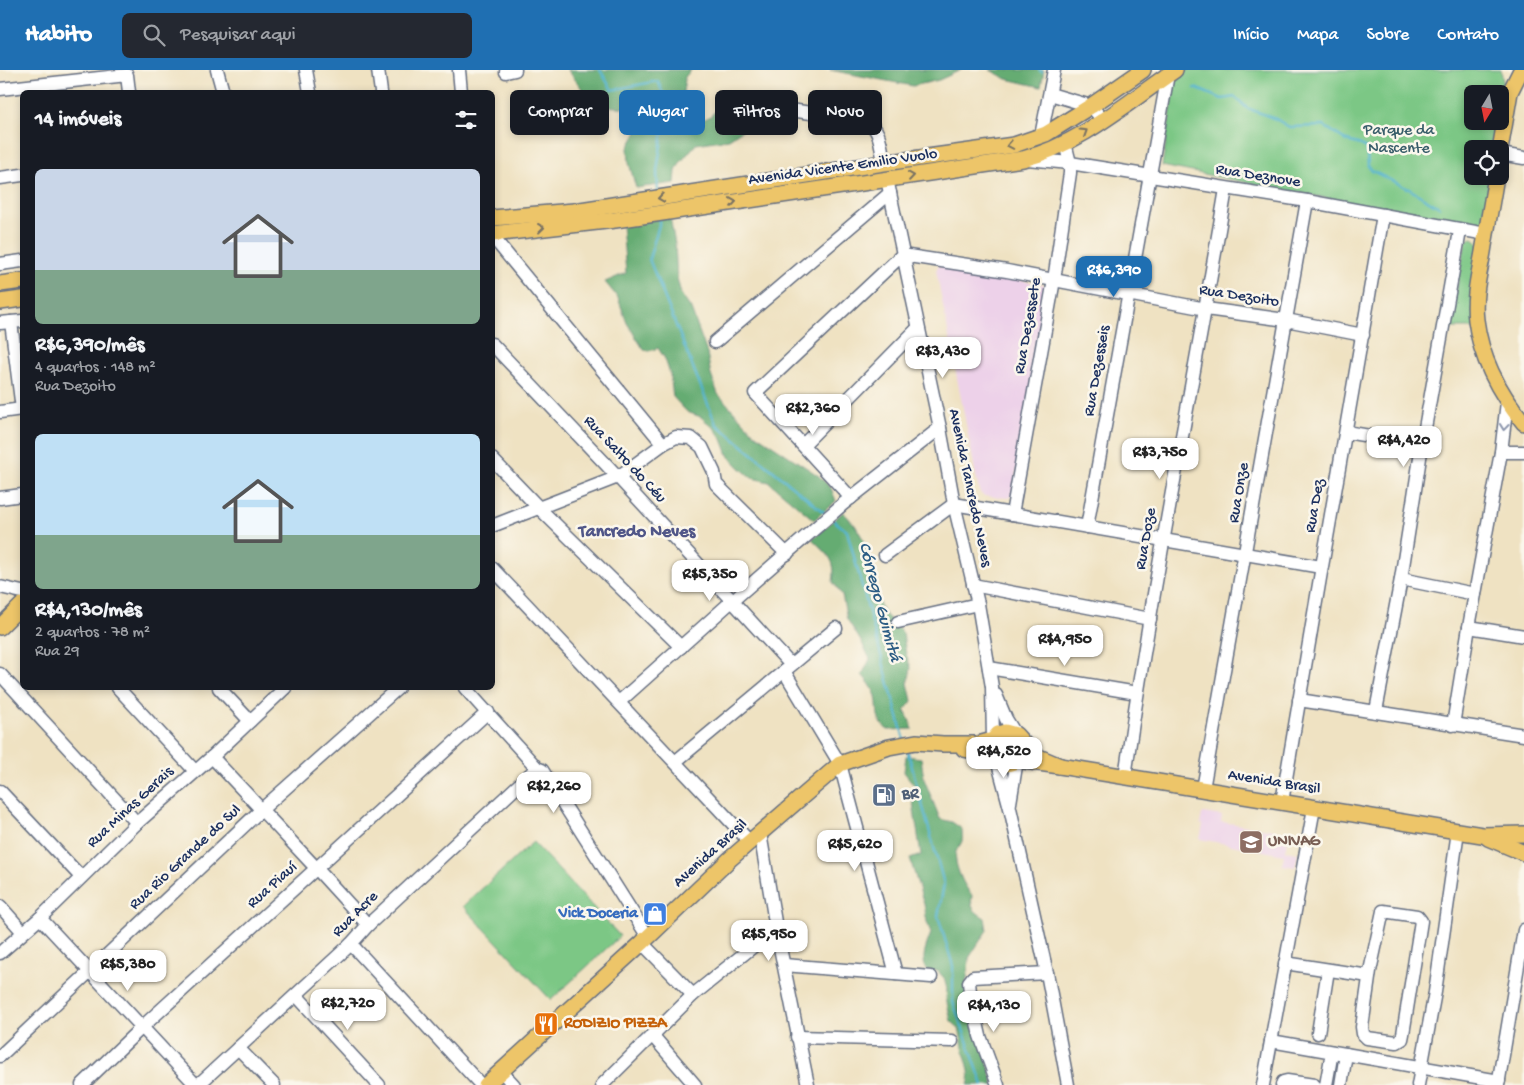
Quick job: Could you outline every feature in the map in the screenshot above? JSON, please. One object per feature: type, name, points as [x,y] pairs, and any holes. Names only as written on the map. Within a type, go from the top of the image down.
[{"type":"main road","name":"Avenida Vicente Emilio Vuolo","points":[[495,218],[574,211],[639,209],[685,202],[884,163],[1014,145],[1046,134],[1143,70]]},
{"type":"main road","points":[[1502,140],[1510,92],[1508,70]]},
{"type":"main road","points":[[1510,92],[1521,70]]},
{"type":"main road","name":"Avenida Vicente Emilio Vuolo","points":[[685,202],[888,186],[1042,154],[1065,143],[1102,120],[1171,72]]},
{"type":"main road","points":[[1494,185],[1475,294],[1476,320],[1479,340],[1488,366],[1506,402],[1524,423]]},
{"type":"main road","name":"Avenida Vicente Emilio Vuolo","points":[[495,235],[616,220],[639,209]]},
{"type":"main road","points":[[0,284],[20,281]]},
{"type":"main road","points":[[0,302],[20,299]]},
{"type":"main road","points":[[0,627],[20,607]]},
{"type":"main road","name":"Avenida Brasil","points":[[486,1085],[645,940],[730,859],[840,764],[889,747],[916,742],[971,745],[993,740],[998,734],[1005,732],[1013,733],[1034,756],[1060,766]]},
{"type":"main road","name":"Avenida Brasil","points":[[943,744],[988,755],[1004,764],[1017,760],[1060,766],[1482,835],[1524,834]]},
{"type":"main road","name":"Avenida Brasil","points":[[1482,835],[1524,854]]},
{"type":"main road","points":[[1524,839],[1522,848],[1524,854]]},
{"type":"street","points":[[217,70],[222,90]]},
{"type":"street","points":[[306,70],[310,90]]},
{"type":"street","points":[[378,70],[381,90]]},
{"type":"street","points":[[459,70],[461,90]]},
{"type":"street","points":[[1041,136],[1054,70]]},
{"type":"street","name":"Rua Dezesseis","points":[[1087,527],[1128,293],[1171,72]]},
{"type":"street","points":[[0,90],[127,75],[129,90]]},
{"type":"street","points":[[1050,94],[1091,106],[1102,120]]},
{"type":"street","points":[[798,111],[871,123],[877,131],[884,163]]},
{"type":"street","name":"Rua Dezessete","points":[[1012,514],[1054,280],[1070,163],[1065,143]]},
{"type":"street","points":[[1509,154],[1524,158]]},
{"type":"street","name":"Rua Deznove","points":[[1023,159],[1070,163],[1307,201],[1460,231],[1486,234]]},
{"type":"street","points":[[0,178],[20,175]]},
{"type":"street","points":[[715,342],[888,186]]},
{"type":"street","name":"Avenida Tancredo Neves","points":[[888,186],[940,428],[954,504],[978,604],[992,687]]},
{"type":"street","name":"Rua Doze","points":[[1125,777],[1163,540],[1206,309],[1226,189]]},
{"type":"street","name":"Rua Onze","points":[[1203,790],[1307,201]]},
{"type":"street","name":"Rua Dez","points":[[1282,802],[1383,215]]},
{"type":"street","points":[[1376,711],[1401,579],[1422,445],[1460,231]]},
{"type":"street","points":[[495,239],[663,444]]},
{"type":"street","points":[[847,501],[803,445],[755,393],[902,255]]},
{"type":"street","name":"Rua Dezoito","points":[[902,255],[1007,271],[1206,309],[1286,320],[1363,335]]},
{"type":"street","points":[[0,264],[20,261]]},
{"type":"street","points":[[11,322],[20,393]]},
{"type":"street","points":[[803,445],[918,328]]},
{"type":"street","name":"Rua Salto do Céu","points":[[495,347],[732,601],[787,668],[840,764],[896,974]]},
{"type":"street","points":[[1453,725],[1501,452],[1506,402]]},
{"type":"street","points":[[0,412],[20,409]]},
{"type":"street","points":[[619,702],[820,524],[940,428]]},
{"type":"street","points":[[1346,432],[1422,445]]},
{"type":"street","points":[[495,525],[618,477],[663,444],[676,437],[691,438],[702,447],[709,459],[716,484],[787,554]]},
{"type":"street","points":[[1501,452],[1524,452]]},
{"type":"street","points":[[495,462],[540,509],[681,647]]},
{"type":"street","points":[[0,498],[20,495]]},
{"type":"street","points":[[885,555],[954,504],[1322,567]]},
{"type":"street","points":[[495,571],[675,762],[755,838],[784,965],[808,1085]]},
{"type":"street","points":[[1401,579],[1475,594]]},
{"type":"street","points":[[972,585],[1150,619]]},
{"type":"street","points":[[0,587],[20,592]]},
{"type":"street","points":[[898,622],[978,604]]},
{"type":"street","points":[[1469,627],[1524,636]]},
{"type":"street","points":[[675,762],[836,628]]},
{"type":"street","points":[[989,668],[1137,693]]},
{"type":"street","points":[[0,674],[137,823]]},
{"type":"street","points":[[992,687],[1006,719],[1019,738],[1023,749],[1017,760],[1010,808]]},
{"type":"street","points":[[992,687],[993,740],[991,750],[999,767],[1010,808],[1047,973],[1068,1085]]},
{"type":"street","points":[[120,690],[195,771]]},
{"type":"street","points":[[221,690],[250,721]]},
{"type":"street","name":"Rua Minas Gerais","points":[[0,953],[40,918],[137,823],[212,757],[283,690]]},
{"type":"street","name":"Rua Rio Grande do Sul","points":[[0,1056],[261,810],[396,690]]},
{"type":"street","points":[[467,690],[537,768],[542,770],[645,940],[693,995]]},
{"type":"street","points":[[1299,700],[1524,735]]},
{"type":"street","name":"Rua Piauí","points":[[82,1085],[488,712]]},
{"type":"street","points":[[212,757],[368,926]]},
{"type":"street","name":"Rua Acre","points":[[197,1085],[296,995],[537,768]]},
{"type":"street","points":[[0,791],[81,877]]},
{"type":"street","points":[[1263,1085],[1314,808]]},
{"type":"street","points":[[1418,1085],[1458,831]]},
{"type":"street","points":[[0,906],[23,932]]},
{"type":"street","points":[[1383,911],[1420,918],[1403,1034],[1402,1039],[1397,1042],[1367,1038],[1363,1034],[1362,1027],[1369,976],[1383,911]]},
{"type":"street","points":[[40,918],[197,1085]]},
{"type":"street","points":[[602,1085],[693,995],[776,928]]},
{"type":"street","points":[[1271,1041],[1421,1067],[1498,1083],[1522,960],[1524,930]]},
{"type":"street","points":[[350,944],[481,1085]]},
{"type":"street","points":[[1285,963],[1369,976]]},
{"type":"street","points":[[784,965],[931,977]]},
{"type":"street","points":[[1318,1033],[1328,970]]},
{"type":"street","points":[[998,1085],[980,1036],[969,982],[973,977],[1047,973]]},
{"type":"street","points":[[296,995],[379,1085]]},
{"type":"street","points":[[652,1036],[694,1085]]},
{"type":"street","points":[[797,1037],[952,1041]]},
{"type":"street","points":[[238,1048],[274,1085]]},
{"type":"street","points":[[1326,1085],[1332,1052]]},
{"type":"street","points":[[1341,1085],[1346,1054]]},
{"type":"street","points":[[501,1071],[514,1085]]},
{"type":"street","points":[[1282,1085],[1283,1082],[1287,1081],[1314,1085]]},
{"type":"shaded area","points":[[939,265],[1045,285],[1048,292],[1012,495],[1008,498],[983,496],[979,491],[936,270]]},
{"type":"shaded area","name":"UNIVAG","points":[[1202,814],[1222,816],[1221,822],[1289,832],[1285,851],[1298,853],[1295,867],[1282,865],[1284,855],[1200,839],[1203,825],[1200,824]]},
{"type":"green space","points":[[568,70],[691,70],[685,77],[683,90],[619,90],[619,107],[609,106],[609,90],[583,90]]},
{"type":"green space","points":[[830,70],[961,70],[939,80],[913,86]]},
{"type":"green space","points":[[990,70],[1044,70],[1041,87],[1007,79]]},
{"type":"green space","name":"Parque da Nascente","points":[[1501,70],[1503,85],[1464,85],[1464,130],[1497,130],[1495,140],[1464,140],[1464,185],[1489,185],[1483,226],[1474,227],[1162,166],[1175,85],[1184,71]]},
{"type":"green space","points":[[715,112],[715,135],[735,135],[729,139],[696,144],[680,163],[676,171],[675,183],[636,188],[629,163],[628,148],[635,135],[705,135],[705,119]]},
{"type":"green space","points":[[670,217],[675,244],[677,278],[681,294],[691,309],[707,353],[711,375],[718,394],[754,433],[819,476],[831,488],[836,501],[814,520],[769,482],[752,478],[739,467],[728,455],[722,439],[715,429],[701,417],[687,412],[673,397],[670,374],[665,359],[658,348],[649,351],[644,350],[627,323],[618,298],[605,282],[626,273],[622,225]]},
{"type":"green space","points":[[1470,238],[1479,243],[1474,328],[1449,328],[1466,241]]},
{"type":"green space","points":[[843,512],[855,525],[866,544],[876,595],[883,612],[903,633],[906,654],[911,668],[908,683],[912,701],[905,710],[913,729],[888,730],[881,722],[876,696],[862,675],[870,659],[847,619],[842,595],[833,582],[834,568],[830,557],[812,539]]},
{"type":"green space","points":[[906,756],[921,758],[924,779],[940,819],[952,822],[962,829],[962,840],[956,852],[956,862],[963,881],[972,895],[972,907],[985,918],[987,930],[969,958],[966,983],[994,1085],[968,1085],[969,1069],[959,1028],[951,1021],[944,978],[938,971],[926,970],[925,951],[931,933],[910,859],[921,855],[911,790],[915,786],[904,772]]},
{"type":"green space","points":[[533,842],[620,936],[551,1000],[463,906]]},
{"type":"waterway","name":"Córrego Guimitá","points":[[600,70],[612,90],[658,81],[667,104],[657,171],[658,193]]},
{"type":"waterway","points":[[1195,88],[1222,99],[1235,97],[1247,108],[1276,119],[1289,127],[1324,126],[1347,141],[1366,148],[1368,166],[1372,171],[1409,189],[1439,207]]},
{"type":"waterway","name":"Córrego Guimitá","points":[[659,219],[649,259],[716,424],[826,514]]},
{"type":"waterway","name":"Córrego Guimitá","points":[[832,519],[847,531],[904,739]]},
{"type":"waterway","name":"Córrego Guimitá","points":[[907,749],[944,884],[938,916],[953,966],[953,1002],[983,1085]]},
{"type":"place","name":"BR","points":[[884,795]]},
{"type":"place","name":"UNIVAG","points":[[1251,842]]},
{"type":"place","name":"Vick Doceria","points":[[655,914]]},
{"type":"place","name":"RODIZIO PIZZA","points":[[546,1024]]},
{"type":"district","name":"Tancredo Neves","points":[[637,532]]}]
